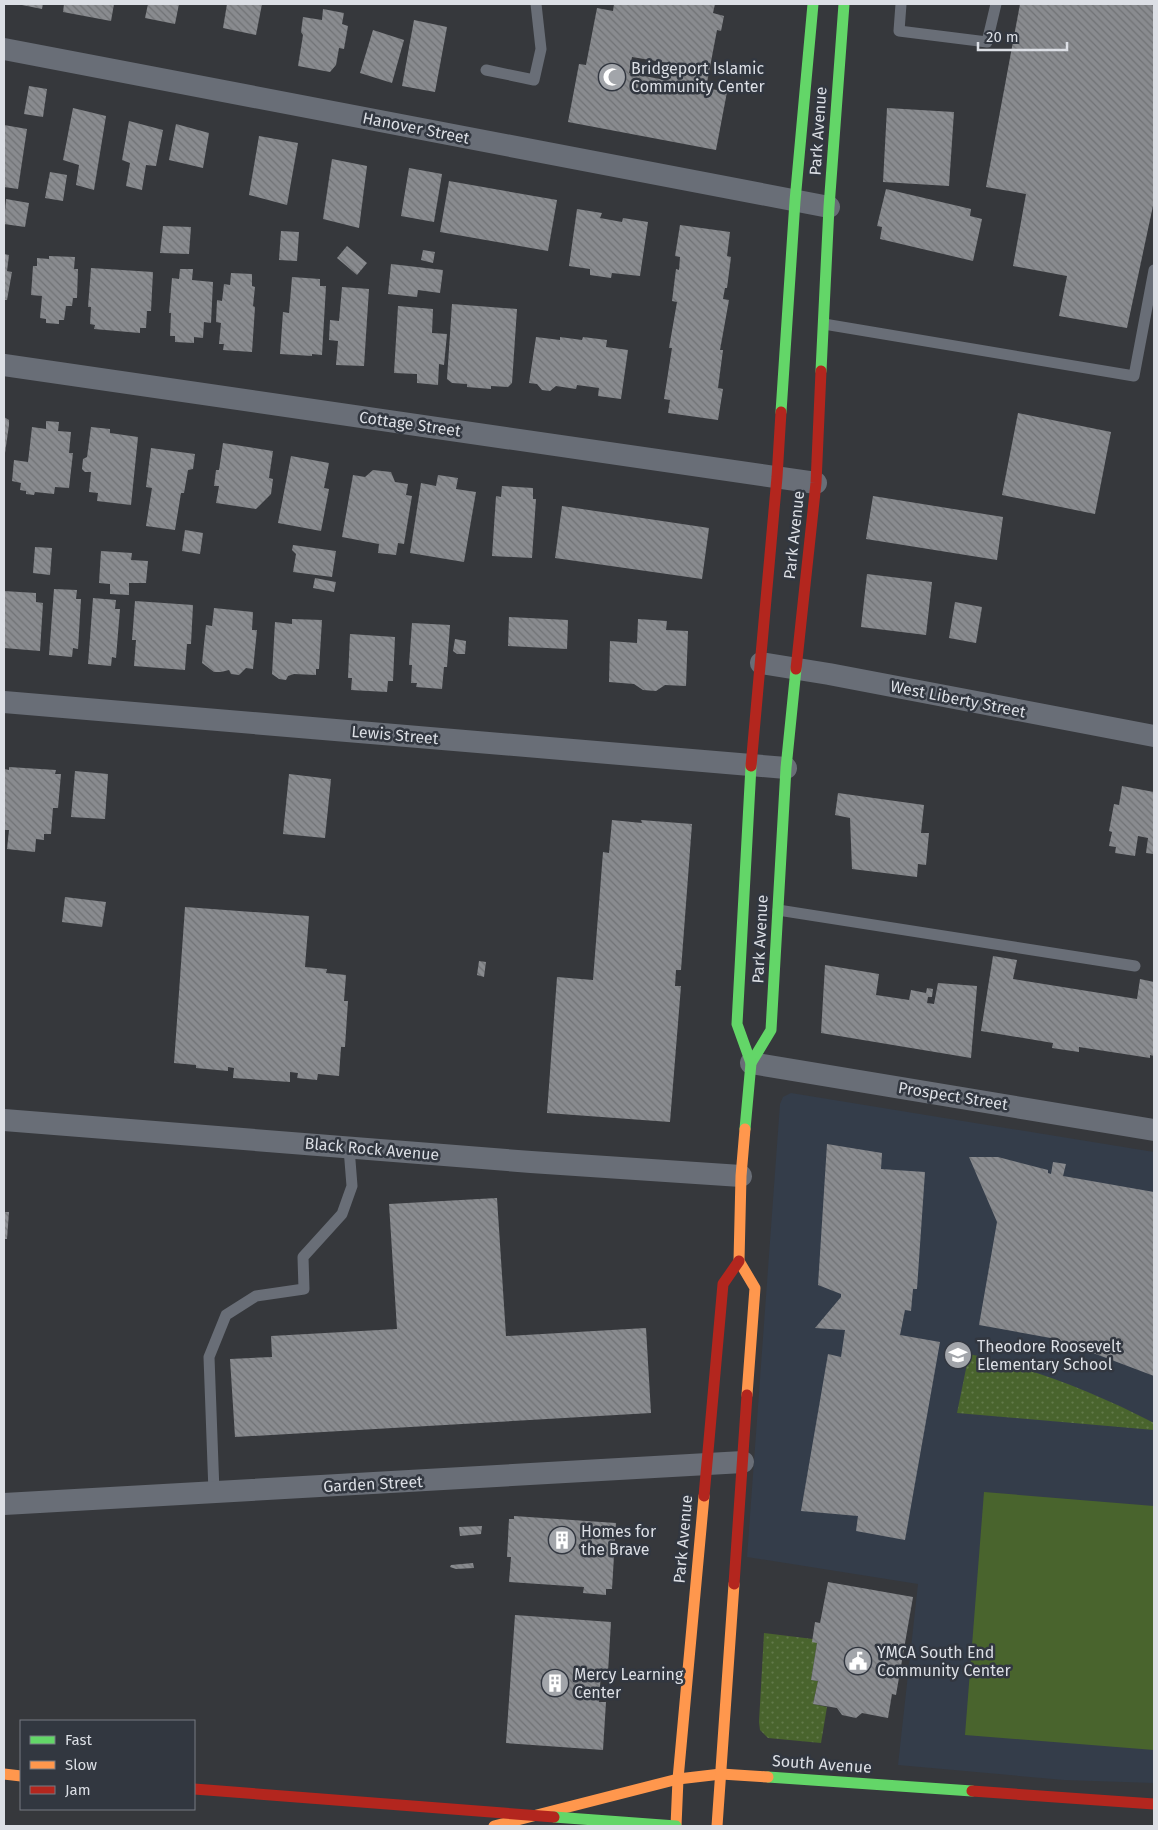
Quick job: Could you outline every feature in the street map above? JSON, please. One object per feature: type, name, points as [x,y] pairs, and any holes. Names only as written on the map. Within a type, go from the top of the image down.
[{"type":"main road","name":"Park Avenue","points":[[717,1826],[755,1288],[740,1261],[741,1176],[751,1063],[737,1024],[751,765],[777,478],[795,201],[813,4]]},
{"type":"main road","name":"Park Avenue","points":[[751,1063],[771,1030],[786,768],[816,483],[829,207],[844,4]]},
{"type":"main road","name":"Park Avenue","points":[[676,1826],[678,1779],[723,1284],[740,1261]]},
{"type":"main road","points":[[4,1774],[20,1776]]},
{"type":"main road","name":"South Avenue","points":[[494,1826],[678,1779],[721,1774],[1154,1804]]},
{"type":"main road","points":[[195,1789],[676,1826]]},
{"type":"street","name":"Hanover Street","points":[[4,49],[829,207]]},
{"type":"street","name":"Cottage Street","points":[[4,365],[816,483]]},
{"type":"street","name":"West Liberty Street","points":[[761,663],[1154,736]]},
{"type":"street","name":"Lewis Street","points":[[4,702],[786,768]]},
{"type":"street","name":"Prospect Street","points":[[751,1063],[1154,1130]]},
{"type":"street","name":"Black Rock Avenue","points":[[4,1120],[349,1148],[741,1176]]},
{"type":"street","name":"Garden Street","points":[[4,1504],[742,1462]]},
{"type":"lane","points":[[486,70],[534,80],[541,49],[536,4]]},
{"type":"lane","points":[[901,4],[899,31],[987,42],[996,4]]},
{"type":"lane","points":[[823,324],[1134,376],[1154,270]]},
{"type":"lane","points":[[778,910],[1135,966]]},
{"type":"lane","points":[[214,1492],[209,1357],[226,1315],[256,1296],[304,1290],[303,1257],[342,1214],[352,1186],[349,1148]]},
{"type":"shaded area","name":"Theodore Roosevelt Elementary School","points":[[791,1093],[1154,1152],[1154,1783],[1064,1780],[898,1765],[918,1584],[747,1557],[780,1104],[783,1097]]},
{"type":"green space","points":[[969,1354],[1017,1366],[1064,1382],[1154,1423],[1154,1430],[957,1413]]},
{"type":"green space","points":[[984,1492],[1154,1506],[1154,1750],[965,1735]]},
{"type":"green space","points":[[764,1633],[813,1639],[817,1643],[811,1680],[818,1681],[813,1704],[827,1707],[821,1743],[768,1738],[760,1730]]},
{"type":"building","points":[[17,4],[43,4],[42,9]]},
{"type":"building","points":[[64,4],[114,4],[111,21],[63,12]]},
{"type":"building","points":[[148,4],[179,4],[175,24],[145,18]]},
{"type":"building","points":[[227,4],[262,4],[256,35],[223,28]]},
{"type":"building","name":"Bridgeport Islamic Community Center","points":[[614,4],[715,4],[713,13],[724,16],[721,31],[717,30],[706,88],[727,92],[716,150],[568,122],[579,64],[586,65],[597,8],[613,11]],"holes":[[[632,57],[668,63],[665,80],[629,73]]]},
{"type":"building","points":[[1020,4],[1154,4],[1154,201],[1127,328],[1059,316],[1067,276],[1013,266],[1026,194],[986,187]]},
{"type":"building","points":[[323,9],[344,13],[342,24],[348,26],[344,49],[339,48],[336,65],[330,72],[298,66],[303,35],[301,32],[303,17],[322,20]]},
{"type":"building","points":[[414,20],[447,27],[435,92],[402,86]]},
{"type":"building","points":[[373,30],[404,40],[392,83],[360,73]]},
{"type":"building","points":[[29,86],[47,89],[43,117],[24,114]]},
{"type":"building","points":[[73,108],[106,116],[94,190],[76,185],[79,165],[63,160]]},
{"type":"building","points":[[887,108],[954,112],[949,186],[883,182]]},
{"type":"building","points":[[129,121],[163,130],[156,166],[146,165],[142,190],[126,186],[130,163],[122,160]]},
{"type":"building","points":[[176,124],[209,133],[203,168],[169,160]]},
{"type":"building","points":[[4,125],[27,129],[18,189],[4,187]]},
{"type":"building","points":[[259,136],[298,143],[287,205],[249,195]]},
{"type":"building","points":[[332,159],[367,166],[359,228],[323,219]]},
{"type":"building","points":[[409,168],[442,174],[434,222],[401,216]]},
{"type":"building","points":[[50,172],[67,175],[63,201],[45,198]]},
{"type":"building","points":[[449,181],[557,200],[548,251],[440,232]]},
{"type":"building","points":[[886,189],[971,209],[970,216],[982,219],[973,261],[880,239],[882,227],[877,226]]},
{"type":"building","points":[[6,199],[29,203],[25,227],[4,224]]},
{"type":"building","points":[[577,209],[602,213],[600,218],[622,222],[623,218],[648,222],[640,276],[612,273],[611,278],[590,275],[590,269],[569,266]]},
{"type":"building","points":[[680,225],[730,232],[727,256],[731,257],[727,288],[725,288],[723,299],[729,300],[720,350],[723,350],[718,388],[723,389],[718,420],[668,413],[670,400],[664,399],[672,348],[669,348],[677,302],[672,301],[676,269],[679,270],[680,257],[675,256]]},
{"type":"building","points":[[163,226],[191,227],[189,254],[160,253]]},
{"type":"building","points":[[281,231],[299,232],[297,261],[279,260]]},
{"type":"building","points":[[347,246],[367,263],[357,275],[337,258]]},
{"type":"building","points":[[423,250],[435,252],[433,263],[421,260]]},
{"type":"building","points":[[4,254],[9,255],[7,271],[12,272],[7,300],[4,300]]},
{"type":"building","points":[[49,256],[75,257],[74,269],[78,269],[77,298],[73,298],[72,306],[66,306],[64,320],[59,320],[59,324],[46,323],[46,319],[40,318],[42,296],[31,295],[33,266],[37,266],[37,258],[49,259]]},
{"type":"building","points":[[391,264],[443,270],[440,293],[418,290],[417,297],[388,294]]},
{"type":"building","points":[[91,268],[153,272],[151,311],[147,311],[146,328],[140,328],[140,333],[94,329],[95,325],[90,324],[91,307],[88,307]]},
{"type":"building","points":[[180,269],[193,269],[192,280],[213,282],[211,323],[204,322],[203,338],[194,337],[194,343],[175,342],[175,336],[170,336],[171,313],[169,313],[172,278],[179,279]]},
{"type":"building","points":[[231,273],[252,274],[252,286],[255,287],[253,306],[255,307],[252,352],[223,350],[224,344],[219,344],[221,323],[216,322],[217,300],[222,301],[224,284],[230,285]]},
{"type":"building","points":[[292,277],[320,279],[320,286],[326,286],[322,355],[280,354],[283,312],[289,313]]},
{"type":"building","points":[[342,287],[369,289],[364,366],[336,365],[338,341],[329,340],[330,320],[339,321]]},
{"type":"building","points":[[452,304],[517,309],[512,383],[508,387],[491,386],[491,389],[467,387],[467,384],[452,383],[447,379]]},
{"type":"building","points":[[398,306],[433,309],[432,333],[447,334],[444,365],[439,364],[438,385],[417,383],[417,374],[394,373]]},
{"type":"building","points":[[536,337],[560,340],[560,337],[582,340],[583,337],[607,340],[606,347],[628,350],[621,399],[598,396],[599,388],[577,385],[576,389],[556,386],[550,391],[542,390],[537,384],[529,383]]},
{"type":"building","points":[[1018,413],[1111,432],[1095,514],[1002,495]]},
{"type":"building","points":[[4,417],[9,420],[5,453]]},
{"type":"building","points":[[46,421],[59,422],[58,431],[71,432],[69,453],[73,453],[69,488],[55,487],[54,494],[35,492],[34,495],[26,494],[26,491],[20,490],[21,483],[12,481],[14,460],[28,462],[32,427],[46,429]]},
{"type":"building","points":[[91,427],[110,429],[110,433],[138,437],[131,505],[97,501],[98,493],[89,492],[91,472],[85,472],[82,469],[83,459],[87,457]]},
{"type":"building","points":[[223,443],[273,451],[269,478],[273,479],[271,494],[256,509],[216,503],[219,486],[214,486],[216,470],[219,470]]},
{"type":"building","points":[[151,448],[195,454],[193,469],[188,470],[184,493],[181,493],[175,530],[146,526],[152,488],[146,487]]},
{"type":"building","points":[[291,456],[329,463],[324,488],[329,489],[321,531],[278,523]]},
{"type":"building","points":[[373,470],[391,472],[395,482],[408,484],[406,495],[412,496],[404,544],[398,543],[396,555],[378,553],[379,544],[342,537],[353,475],[365,477]]},
{"type":"building","points":[[438,475],[458,478],[456,489],[476,492],[464,562],[410,553],[421,483],[436,486]]},
{"type":"building","points":[[502,486],[533,488],[533,499],[536,499],[532,558],[492,556],[496,496],[501,497]]},
{"type":"building","points":[[873,496],[1003,517],[997,560],[866,539]]},
{"type":"building","points":[[562,506],[709,528],[702,579],[555,558]]},
{"type":"building","points":[[185,530],[203,533],[200,554],[182,551]]},
{"type":"building","points":[[293,545],[336,551],[332,577],[293,572],[296,554],[292,550]]},
{"type":"building","points":[[35,547],[52,548],[50,575],[33,573]]},
{"type":"building","points":[[101,551],[132,553],[131,560],[148,561],[146,583],[129,583],[129,595],[110,594],[110,584],[99,583]]},
{"type":"building","points":[[867,574],[932,582],[926,635],[861,627]]},
{"type":"building","points":[[315,578],[336,582],[334,592],[313,588]]},
{"type":"building","points":[[54,589],[77,590],[76,599],[81,599],[78,649],[73,648],[72,657],[49,655]]},
{"type":"building","points":[[4,591],[36,593],[36,602],[43,603],[40,651],[4,648]]},
{"type":"building","points":[[93,598],[116,600],[115,609],[120,609],[116,658],[112,657],[111,666],[88,664]]},
{"type":"building","points":[[135,601],[193,605],[191,644],[187,644],[185,670],[134,666],[136,640],[132,640]]},
{"type":"building","points":[[955,602],[982,607],[976,643],[949,638]]},
{"type":"building","points":[[214,608],[253,612],[252,630],[257,630],[253,669],[246,668],[239,675],[231,674],[229,670],[214,672],[202,663],[206,625],[212,626]]},
{"type":"building","points":[[509,617],[568,620],[567,649],[508,646]]},
{"type":"building","points":[[292,619],[322,620],[319,669],[316,669],[316,675],[294,674],[288,676],[286,680],[279,679],[272,674],[275,622],[292,624]]},
{"type":"building","points":[[638,619],[667,621],[666,630],[688,631],[686,686],[665,685],[656,691],[643,690],[634,684],[609,682],[610,641],[637,643]]},
{"type":"building","points":[[412,623],[450,625],[447,667],[444,667],[442,689],[416,687],[417,683],[411,683],[412,665],[409,665]]},
{"type":"building","points":[[350,634],[395,637],[393,681],[388,681],[387,692],[351,690],[352,678],[348,678]]},
{"type":"building","points":[[455,639],[466,641],[465,654],[457,654],[453,651]]},
{"type":"building","points":[[9,767],[56,770],[55,774],[61,774],[58,808],[53,808],[51,834],[44,834],[44,840],[36,839],[35,852],[7,849],[9,830],[4,830],[4,769],[9,770]]},
{"type":"building","points":[[75,771],[108,774],[105,819],[71,817]]},
{"type":"building","points":[[289,774],[331,779],[325,838],[283,834]]},
{"type":"building","points":[[1122,786],[1154,792],[1154,854],[1146,853],[1148,838],[1138,836],[1135,856],[1115,853],[1116,847],[1109,846],[1112,832],[1109,831],[1114,804],[1119,805]]},
{"type":"building","points":[[838,793],[924,805],[921,833],[929,833],[926,865],[918,864],[917,877],[852,869],[850,818],[835,815]]},
{"type":"building","points":[[612,820],[692,824],[681,970],[676,970],[675,986],[681,986],[670,1122],[547,1113],[557,977],[593,980],[603,852],[609,853]]},
{"type":"building","points":[[65,897],[106,902],[102,927],[62,922]]},
{"type":"building","points":[[185,907],[309,916],[305,967],[327,969],[326,973],[346,975],[344,1001],[348,1001],[345,1047],[341,1047],[339,1076],[318,1074],[317,1080],[297,1078],[298,1073],[290,1072],[290,1082],[233,1078],[234,1068],[228,1067],[228,1071],[196,1068],[196,1065],[174,1063]]},
{"type":"building","points":[[993,956],[1017,960],[1013,979],[1137,999],[1140,979],[1154,982],[1154,1056],[1150,1055],[1150,1058],[1079,1047],[1079,1052],[1052,1048],[1053,1043],[981,1031]]},
{"type":"building","points":[[479,961],[486,962],[484,977],[477,975]]},
{"type":"building","points":[[825,965],[879,974],[876,995],[909,1000],[911,990],[926,993],[927,988],[933,989],[932,997],[928,997],[927,1003],[934,1004],[938,983],[977,986],[971,1058],[821,1033]]},
{"type":"building","points":[[827,1144],[882,1153],[881,1169],[925,1172],[917,1289],[913,1289],[911,1311],[905,1310],[900,1335],[940,1342],[905,1540],[856,1531],[858,1516],[801,1511],[828,1354],[841,1357],[845,1330],[815,1328],[841,1297],[841,1294],[818,1285]]},
{"type":"building","points":[[969,1157],[998,1157],[1048,1170],[1048,1173],[1051,1174],[1053,1162],[1066,1164],[1063,1176],[1154,1192],[1154,1376],[1056,1339],[979,1325],[997,1222]]},
{"type":"building","points":[[497,1198],[506,1336],[646,1328],[651,1413],[235,1437],[230,1359],[272,1357],[271,1336],[397,1329],[389,1204]]},
{"type":"building","points":[[4,1212],[9,1212],[7,1239],[4,1239]]},
{"type":"building","name":"Homes for the Brave","points":[[514,1516],[616,1523],[612,1589],[606,1589],[606,1595],[583,1593],[584,1587],[509,1582],[511,1557],[507,1557],[509,1519],[514,1519]]},
{"type":"building","points":[[482,1526],[481,1534],[460,1536],[459,1527]]},
{"type":"building","points":[[473,1563],[474,1568],[456,1569],[450,1567],[451,1565]]},
{"type":"building","name":"YMCA South End Community Center","points":[[828,1582],[913,1597],[896,1695],[892,1694],[888,1718],[862,1713],[856,1718],[842,1715],[837,1708],[813,1704],[818,1681],[811,1680],[817,1643],[812,1642],[815,1622],[820,1623]]},
{"type":"building","name":"Mercy Learning Center","points":[[515,1615],[611,1622],[608,1672],[601,1672],[599,1702],[606,1702],[603,1750],[506,1743]]},
{"type":"traffic: fast","points":[[781,412],[795,201],[813,4]]},
{"type":"traffic: fast","points":[[821,371],[829,207],[844,4]]},
{"type":"traffic: fast","points":[[751,1063],[771,1030],[786,768],[796,669]]},
{"type":"traffic: fast","points":[[745,1129],[751,1063],[737,1024],[751,766]]},
{"type":"traffic: fast","points":[[768,1777],[972,1791]]},
{"type":"traffic: fast","points":[[554,1817],[676,1826]]},
{"type":"traffic: slow","points":[[745,1129],[741,1176],[739,1261],[755,1288],[747,1395]]},
{"type":"traffic: slow","points":[[676,1826],[678,1779],[704,1496]]},
{"type":"traffic: slow","points":[[717,1826],[734,1584]]},
{"type":"traffic: slow","points":[[4,1774],[20,1776]]},
{"type":"traffic: slow","points":[[494,1826],[678,1779],[721,1774],[768,1777]]},
{"type":"traffic: jam","points":[[796,669],[816,483],[821,371]]},
{"type":"traffic: jam","points":[[751,766],[777,477],[781,412]]},
{"type":"traffic: jam","points":[[704,1496],[723,1284],[739,1261]]},
{"type":"traffic: jam","points":[[734,1584],[747,1395]]},
{"type":"traffic: jam","points":[[195,1789],[554,1817]]},
{"type":"traffic: jam","points":[[972,1791],[1154,1804]]},
{"type":"place","name":"Bridgeport Islamic Community Center","points":[[612,77]]},
{"type":"place","name":"Theodore Roosevelt Elementary School","points":[[958,1355]]},
{"type":"place","name":"Homes for the Brave","points":[[562,1540]]},
{"type":"place","name":"YMCA South End Community Center","points":[[858,1661]]},
{"type":"place","name":"Mercy Learning Center","points":[[555,1683]]}]
